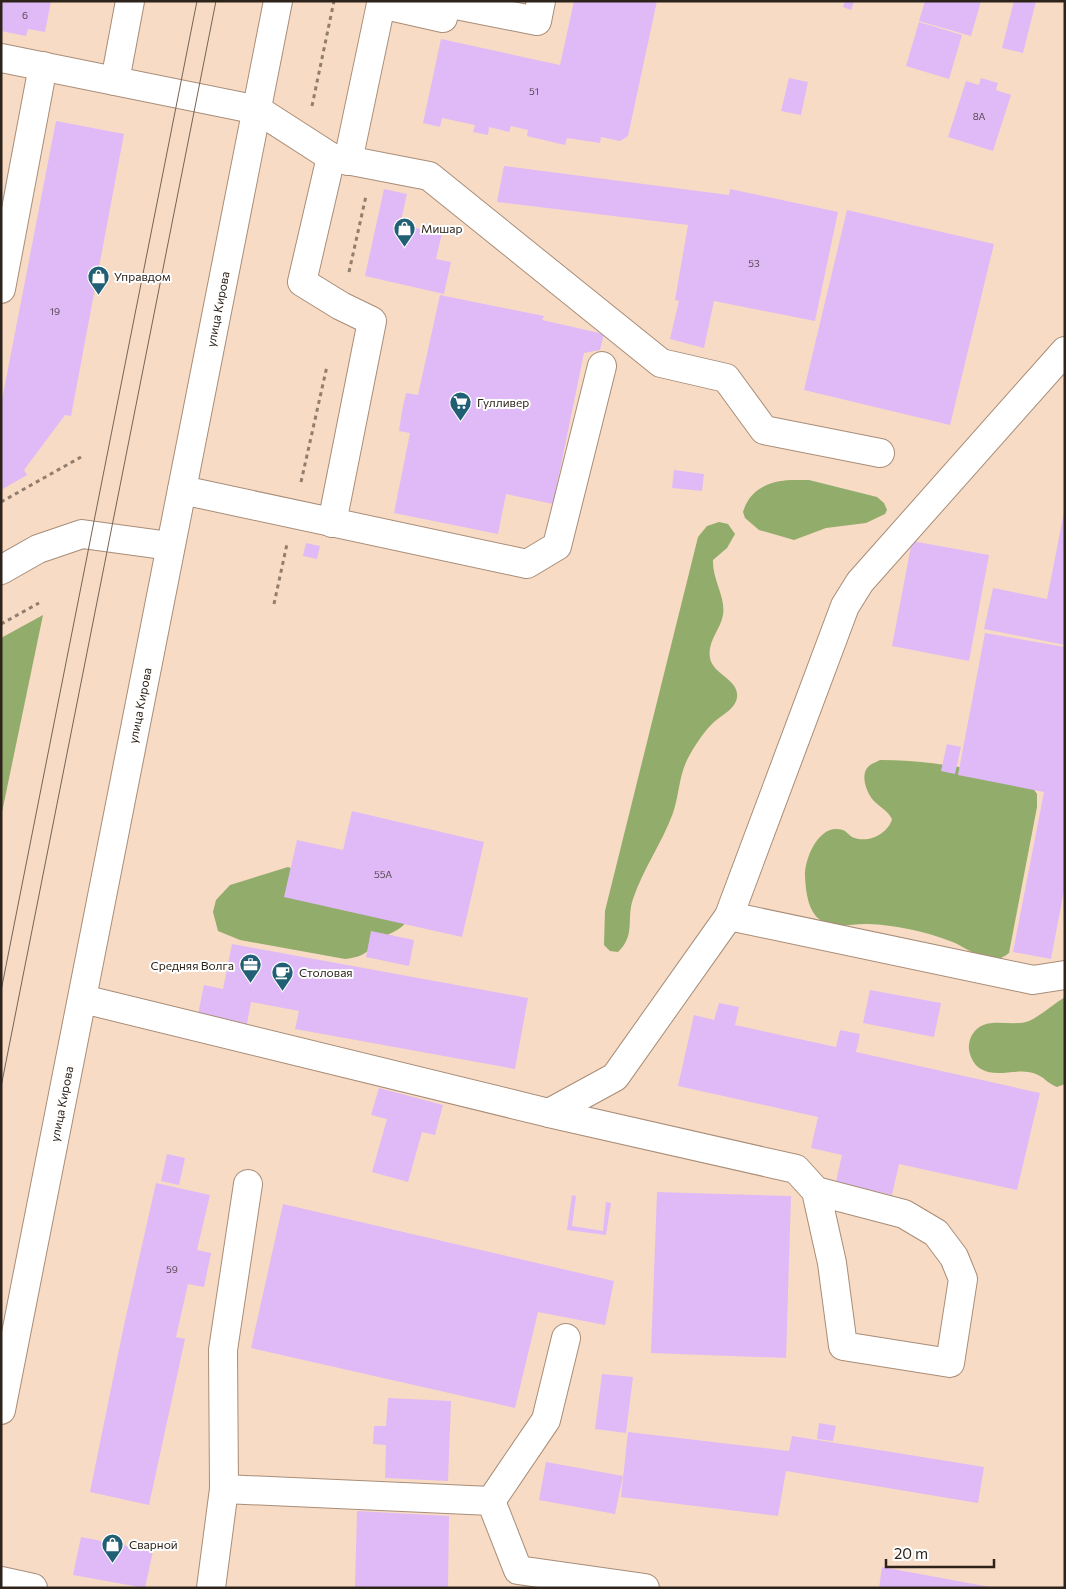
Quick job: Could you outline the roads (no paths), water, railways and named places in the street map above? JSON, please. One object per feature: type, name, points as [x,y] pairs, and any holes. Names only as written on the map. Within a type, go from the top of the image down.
[{"type":"main road","points":[[114,81],[130,1]]},
{"type":"main road","name":"улица Кирова","points":[[1,1410],[278,1]]},
{"type":"main road","points":[[332,523],[372,320],[341,306],[302,282],[351,161],[381,4],[443,18],[446,2],[537,21],[541,1]]},
{"type":"main road","points":[[1,58],[258,110],[305,141],[351,161],[429,176],[661,363],[726,378],[764,430],[880,453]]},
{"type":"main road","points":[[1,289],[43,66]]},
{"type":"main road","points":[[549,1113],[615,1077],[730,916],[844,606],[860,582],[1065,351]]},
{"type":"main road","points":[[182,490],[527,564],[556,546],[602,366]]},
{"type":"main road","points":[[1,570],[38,549],[82,534],[170,546]]},
{"type":"main road","points":[[730,916],[1032,980],[1065,975]]},
{"type":"main road","points":[[83,999],[549,1113],[796,1169],[816,1191],[832,1263],[843,1346],[950,1363],[963,1279],[954,1257],[936,1233],[904,1214],[816,1191]]},
{"type":"main road","points":[[211,1588],[224,1489],[223,1350],[248,1184]]},
{"type":"main road","points":[[491,1501],[546,1420],[566,1338]]},
{"type":"main road","points":[[224,1489],[491,1501]]},
{"type":"main road","points":[[491,1501],[518,1570],[646,1588]]},
{"type":"main road","points":[[1,1581],[33,1588]]},
{"type":"tram line","points":[[1,991],[197,1]]},
{"type":"tram line","points":[[1,1087],[216,1]]},
{"type":"place","name":"Мишар","points":[[405,247]]},
{"type":"place","name":"Управдом","points":[[98,295]]},
{"type":"place","name":"Гулливер","points":[[461,421]]},
{"type":"place","name":"Средняя Волга","points":[[250,984]]},
{"type":"place","name":"Столовая","points":[[283,991]]},
{"type":"place","name":"Сварной","points":[[113,1563]]}]
